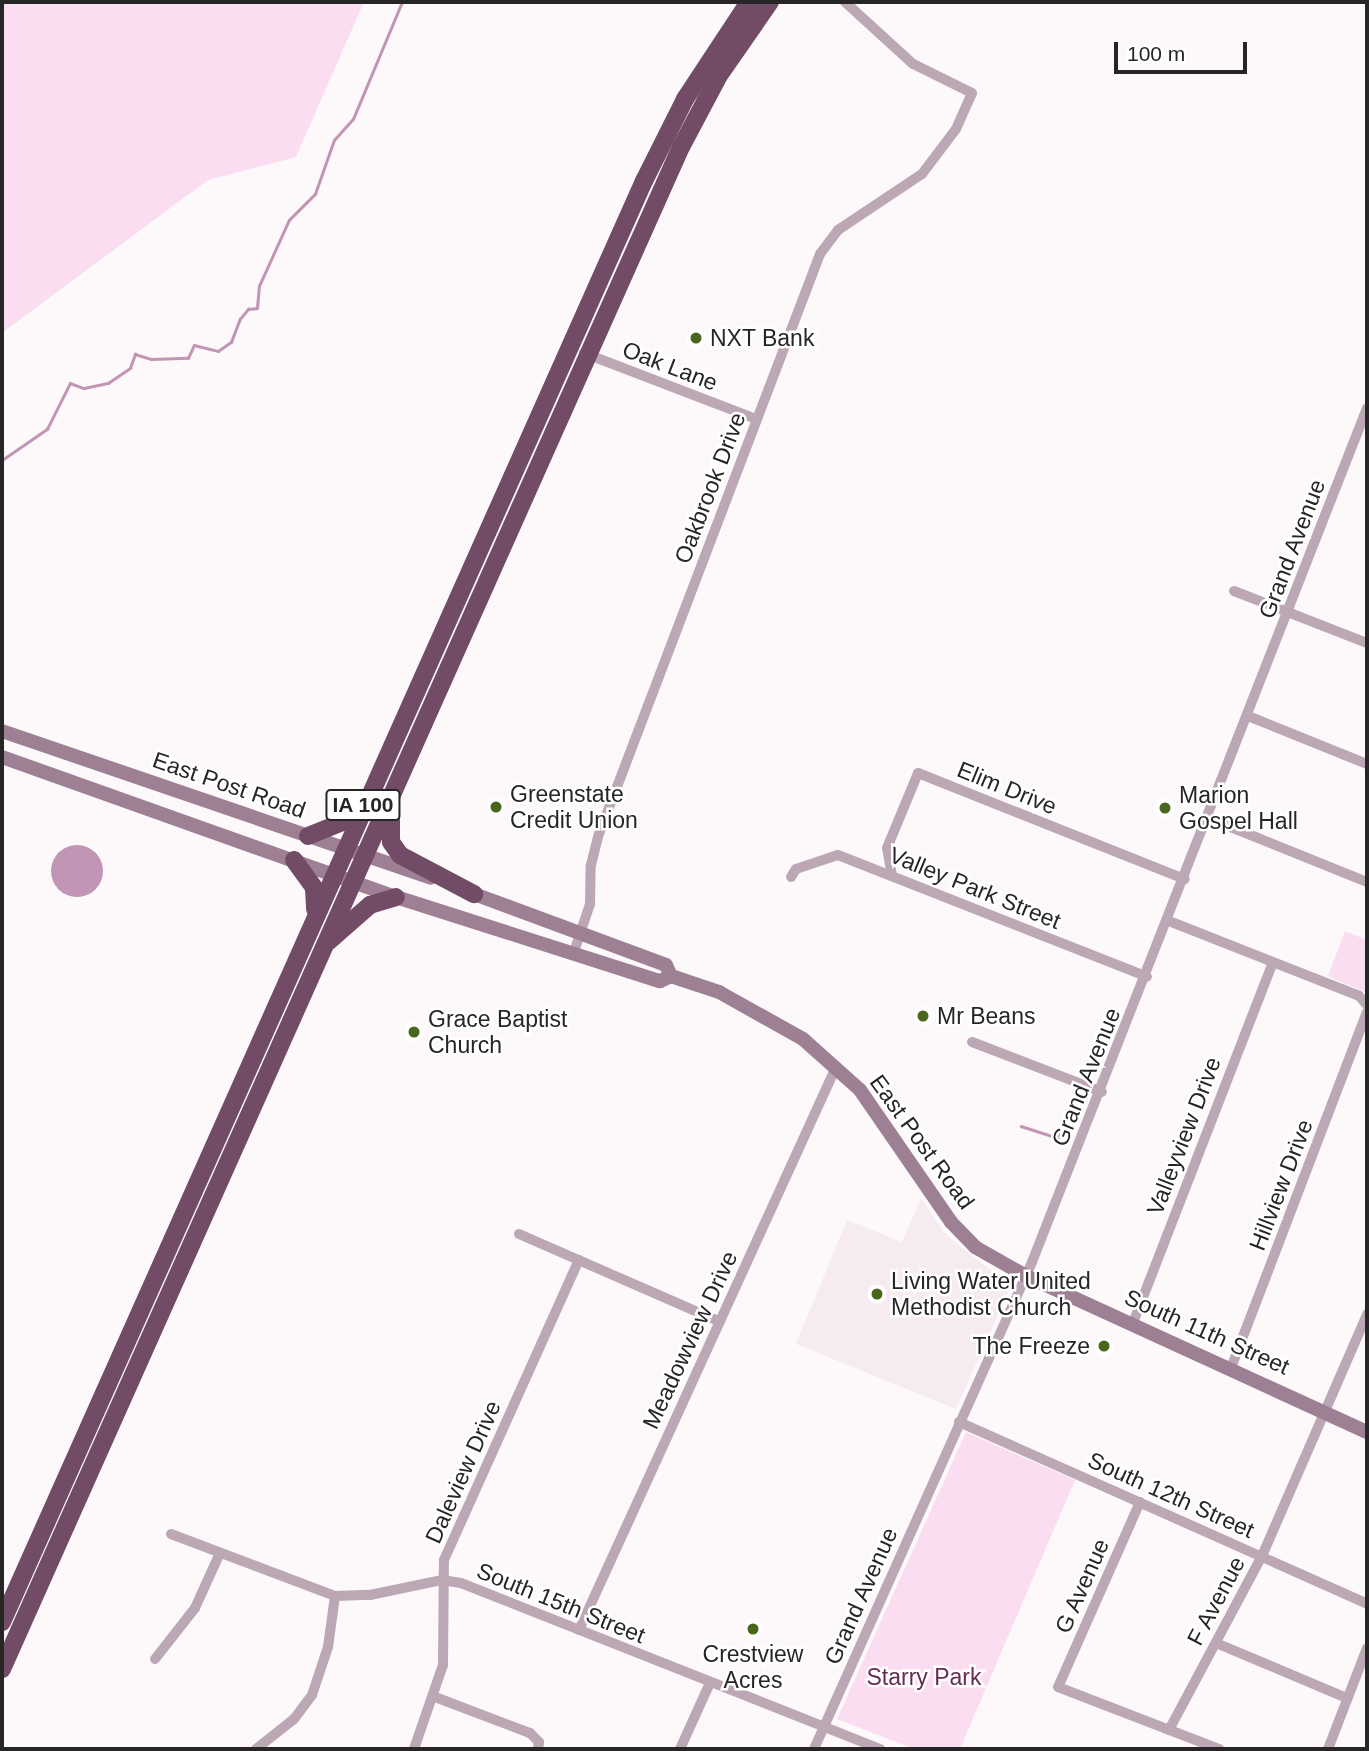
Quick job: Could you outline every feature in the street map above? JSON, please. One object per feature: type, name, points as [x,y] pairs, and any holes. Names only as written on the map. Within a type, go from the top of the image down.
[{"type":"highway","name":"IA 100","points":[[2,1669],[352,881],[579,350],[670,128],[704,67],[749,2]]},
{"type":"highway","name":"IA 100","points":[[2,1622],[365,799],[579,350],[691,127],[718,77],[770,2]]},
{"type":"highway","points":[[391,787],[391,842],[400,855],[474,894]]},
{"type":"highway","points":[[308,836],[343,822],[365,799]]},
{"type":"highway","points":[[294,860],[316,896],[314,915]]},
{"type":"highway","points":[[322,948],[357,914],[382,898],[396,897]]},
{"type":"main road","name":"East Post Road","points":[[2,731],[581,933],[666,965],[671,976],[762,1014],[836,1067],[882,1117],[955,1227],[975,1247],[1026,1276]]},
{"type":"main road","name":"East Post Road","points":[[2,757],[396,897],[660,981],[671,976]]},
{"type":"main road","name":"South 11th Street","points":[[1026,1276],[1367,1432]]},
{"type":"street","name":"Oakbrook Drive","points":[[574,953],[590,904],[592,865],[599,834],[756,419],[827,242],[922,174],[956,129],[972,93],[913,64],[845,2]]},
{"type":"street","name":"Oak Lane","points":[[579,350],[756,419]]},
{"type":"street","name":"Grand Avenue","points":[[814,1749],[1026,1276],[1102,1092],[1367,408]]},
{"type":"street","points":[[1234,591],[1367,643]]},
{"type":"street","points":[[1248,716],[1367,764]]},
{"type":"street","name":"Elim Drive","points":[[892,876],[887,848],[918,773],[1185,879]]},
{"type":"street","points":[[1208,818],[1367,882]]},
{"type":"street","name":"Valley Park Street","points":[[791,877],[796,869],[838,855],[1147,977]]},
{"type":"street","points":[[1169,921],[1359,996],[1367,1004]]},
{"type":"street","name":"Valleyview Drive","points":[[1133,1323],[1273,962]]},
{"type":"street","name":"Hillview Drive","points":[[1231,1368],[1367,1013]]},
{"type":"street","points":[[972,1042],[1102,1092]]},
{"type":"street","name":"Meadowview Drive","points":[[579,1630],[836,1067]]},
{"type":"street","points":[[519,1234],[720,1322]]},
{"type":"street","name":"Daleview Drive","points":[[414,1749],[435,1696],[445,1640],[442,1580],[444,1560],[579,1260]]},
{"type":"street","name":"F Avenue","points":[[1169,1730],[1262,1556],[1328,1412],[1367,1314]]},
{"type":"street","name":"South 12th Street","points":[[960,1422],[1367,1604]]},
{"type":"street","name":"G Avenue","points":[[1140,1502],[1058,1686],[1169,1730]]},
{"type":"street","name":"South 15th Street","points":[[171,1534],[335,1597],[370,1595],[442,1580],[579,1630],[880,1749]]},
{"type":"street","points":[[155,1659],[195,1608],[220,1553]]},
{"type":"street","points":[[256,1749],[294,1719],[312,1695],[328,1647],[335,1597]]},
{"type":"street","points":[[1216,1643],[1348,1698]]},
{"type":"street","points":[[1328,1749],[1367,1648]]},
{"type":"street","points":[[680,1749],[710,1683]]},
{"type":"street","points":[[435,1696],[530,1733],[539,1742],[538,1749]]},
{"type":"street","points":[[1169,1730],[1219,1749]]},
{"type":"shaded area","points":[[77,845],[87,847],[95,853],[101,861],[101,881],[95,889],[87,895],[77,897],[67,895],[59,889],[53,881],[51,871],[53,861],[59,853],[67,847]]},
{"type":"shaded area","points":[[921,1198],[946,1235],[1011,1286],[956,1409],[796,1344],[847,1220],[902,1242]]},
{"type":"green space","points":[[2,2],[364,2],[296,157],[208,180],[2,333]]},
{"type":"green space","points":[[1345,931],[1367,940],[1367,993],[1328,976]]},
{"type":"green space","name":"Starry Park","points":[[966,1432],[1075,1480],[960,1749],[914,1749],[837,1719]]},
{"type":"waterway","points":[[2,460],[47,429],[70,383],[84,388],[108,383],[130,368],[135,354],[151,359],[188,358],[194,345],[218,351],[231,342],[240,319],[248,309],[257,308],[259,286],[289,220],[315,194],[334,140],[353,119],[402,2]]},
{"type":"waterway","points":[[1021,1126],[1058,1138],[1073,1101]]},
{"type":"place","name":"NXT Bank","points":[[696,338]]},
{"type":"place","name":"Greenstate Credit Union","points":[[496,807]]},
{"type":"place","name":"Marion Gospel Hall","points":[[1165,808]]},
{"type":"place","name":"Mr Beans","points":[[923,1016]]},
{"type":"place","name":"Grace Baptist Church","points":[[414,1032]]},
{"type":"place","name":"Living Water United Methodist Church","points":[[877,1294]]},
{"type":"place","name":"The Freeze","points":[[1104,1346]]},
{"type":"place","name":"Crestview Acres","points":[[753,1629]]}]
